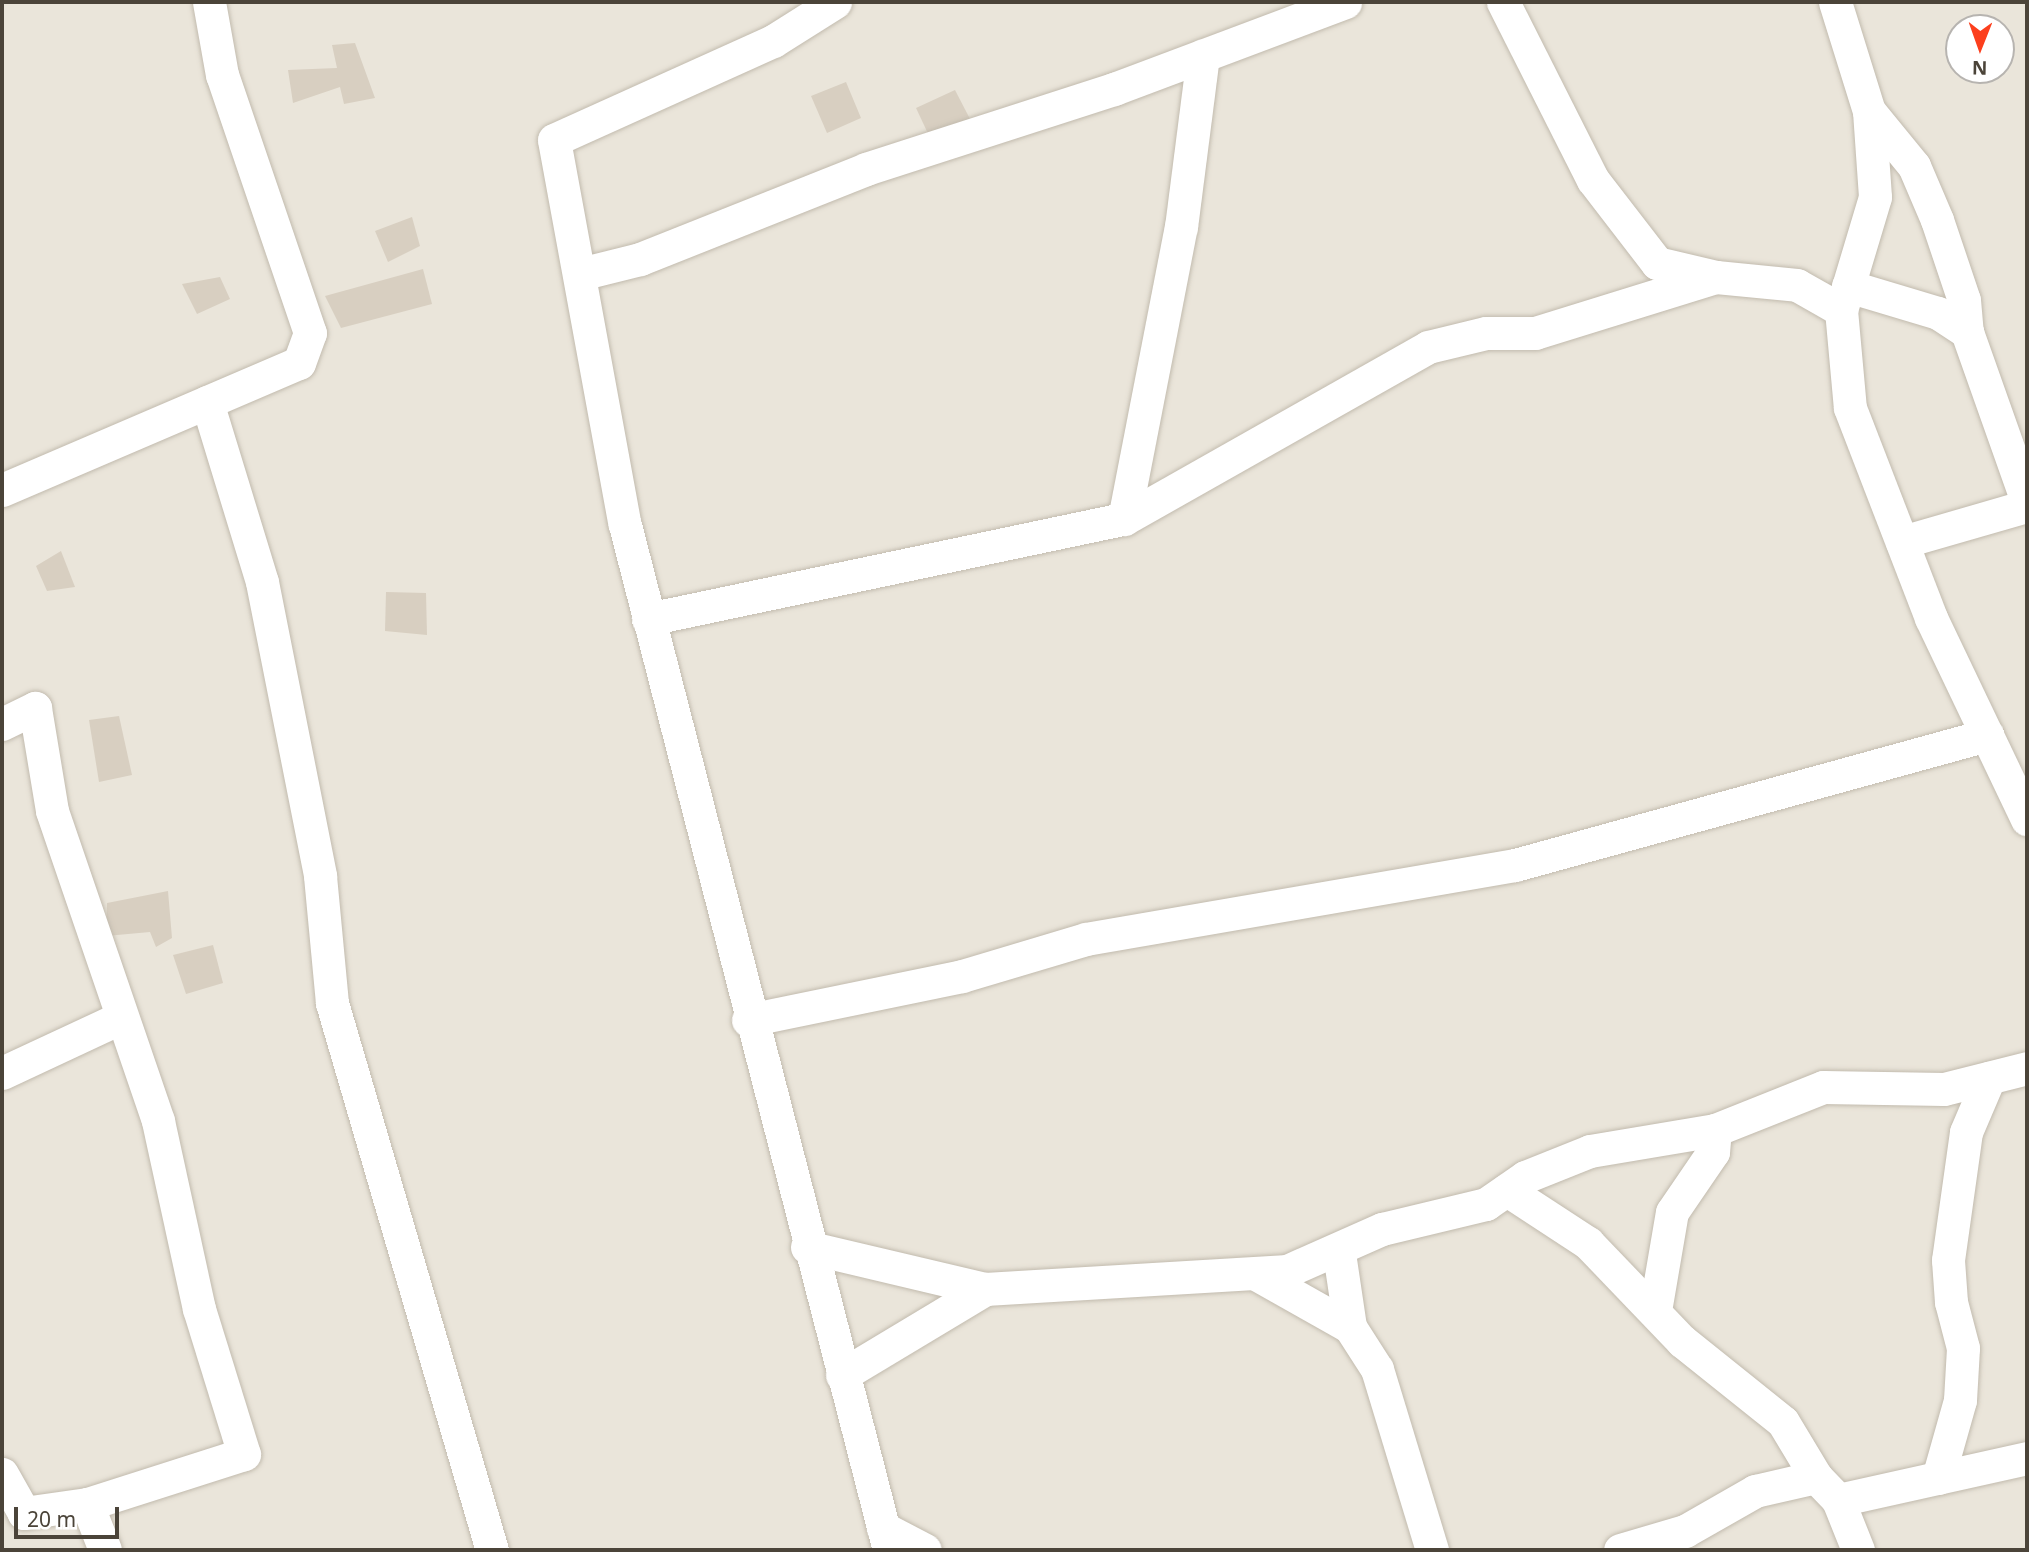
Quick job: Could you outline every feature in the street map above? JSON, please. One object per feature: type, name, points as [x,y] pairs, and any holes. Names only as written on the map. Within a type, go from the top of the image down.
[{"type":"street","points":[[2,490],[299,363],[310,333],[222,75],[209,2]]},
{"type":"street","points":[[835,2],[773,41],[554,139],[625,526],[807,1247],[886,1539],[925,1550]]},
{"type":"street","points":[[580,274],[640,259],[866,169],[1203,55],[1345,2]]},
{"type":"street","points":[[1503,2],[1593,180],[1657,263],[1716,278],[1797,285],[1845,298],[1938,313],[1967,332]]},
{"type":"street","points":[[1835,2],[1869,111],[1875,197],[1845,298],[1850,408],[1902,542],[2027,819]]},
{"type":"street","points":[[1124,519],[1181,227],[1203,55]]},
{"type":"street","points":[[1869,111],[1914,166],[1964,300],[1967,332],[2027,503],[1902,542]]},
{"type":"street","points":[[648,619],[1124,519],[1428,347],[1486,333],[1535,333],[1716,278]]},
{"type":"street","points":[[207,402],[262,582],[320,876],[332,1003],[492,1550]]},
{"type":"street","points":[[2,724],[35,708],[52,811],[118,1019],[158,1121],[200,1310],[244,1454],[87,1504],[13,1516],[2,1474]]},
{"type":"street","points":[[748,1020],[962,976],[1087,939],[1515,865],[1987,735]]},
{"type":"street","points":[[2,1073],[118,1019]]},
{"type":"street","points":[[807,1247],[985,1289],[1287,1271],[1339,1253],[1382,1229],[1486,1204],[1507,1190],[1590,1151],[1715,1130],[1823,1087],[1944,1089],[2027,1068]]},
{"type":"street","points":[[1938,1478],[1960,1400],[1963,1348],[1951,1302],[1948,1260],[1966,1132],[1989,1078]]},
{"type":"street","points":[[1655,1311],[1672,1212],[1713,1152],[1715,1130]]},
{"type":"street","points":[[1507,1190],[1588,1243],[1655,1311],[1783,1422],[1827,1489],[1858,1550]]},
{"type":"street","points":[[1339,1253],[1350,1327],[1377,1369],[1433,1550]]},
{"type":"street","points":[[1255,1274],[1350,1327]]},
{"type":"street","points":[[842,1375],[985,1289]]},
{"type":"street","points":[[1620,1550],[1685,1531],[1755,1491],[1827,1489],[1938,1478],[2027,1458]]},
{"type":"street","points":[[87,1504],[105,1550]]},
{"type":"shaded area","points":[[2,2],[2027,2],[2027,1550],[2,1550]]},
{"type":"building","points":[[355,43],[375,98],[344,104],[340,87],[293,103],[288,70],[337,68],[332,45]]},
{"type":"building","points":[[846,82],[861,118],[827,133],[811,96]]},
{"type":"building","points":[[955,90],[970,119],[931,140],[916,108]]},
{"type":"building","points":[[412,217],[420,246],[388,262],[375,231]]},
{"type":"building","points":[[423,269],[432,304],[341,328],[325,296]]},
{"type":"building","points":[[220,277],[230,299],[197,314],[182,284]]},
{"type":"building","points":[[61,551],[75,587],[47,591],[36,566]]},
{"type":"building","points":[[386,592],[426,593],[427,635],[385,631]]},
{"type":"building","points":[[119,716],[132,775],[99,782],[89,720]]},
{"type":"building","points":[[168,891],[172,938],[156,947],[150,932],[106,936],[107,903]]},
{"type":"building","points":[[213,945],[223,983],[186,994],[173,955]]}]
